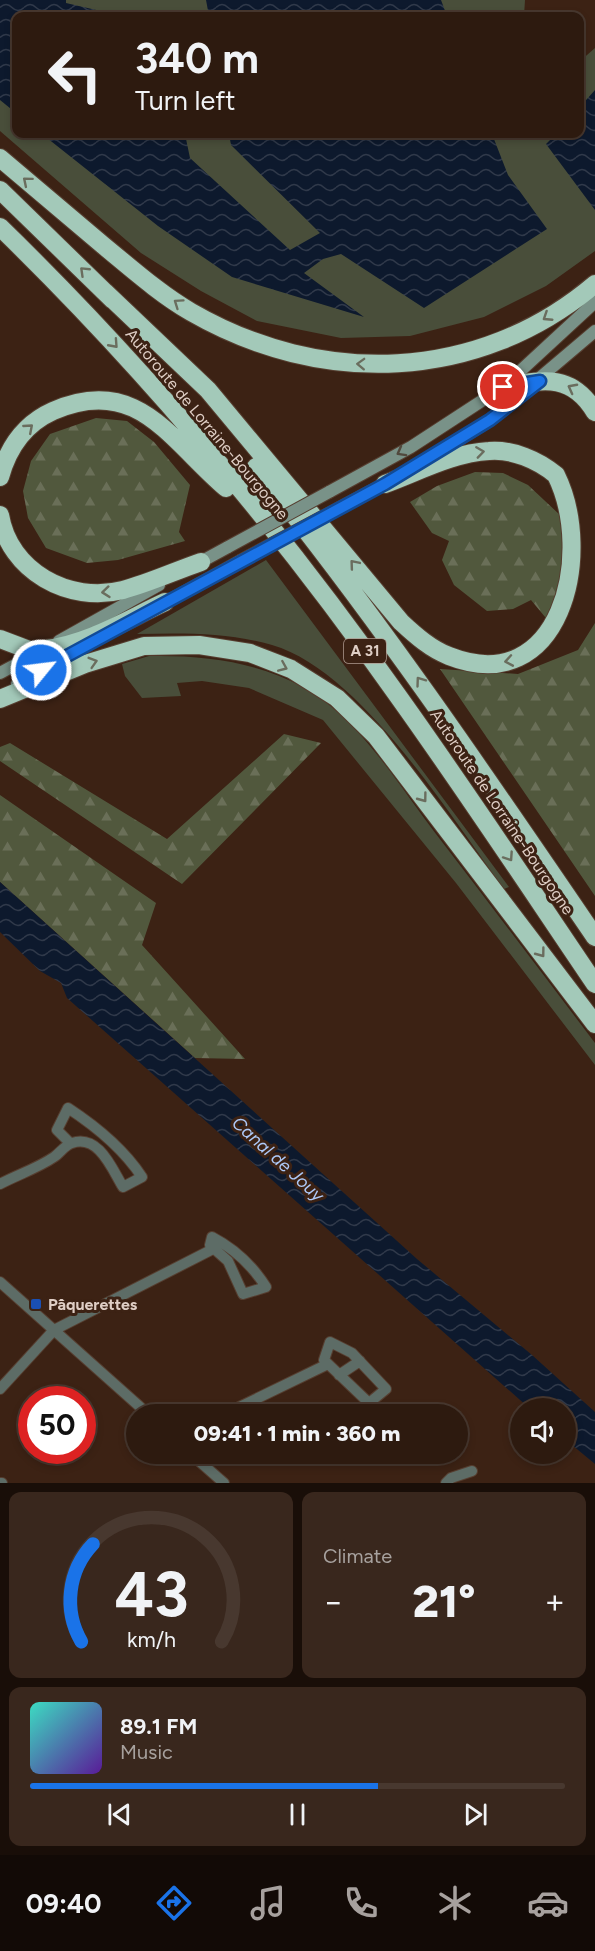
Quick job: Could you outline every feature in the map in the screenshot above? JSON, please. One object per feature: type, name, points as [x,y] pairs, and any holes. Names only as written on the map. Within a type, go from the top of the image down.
[{"type":"highway","points":[[0,158],[141,277],[189,311],[230,333],[265,347],[308,358],[340,363],[388,364],[411,363],[460,353],[508,338],[542,321],[595,284]]},
{"type":"highway","name":"Autoroute de Lorraine-Bourgogne","points":[[0,190],[105,292],[223,425],[321,547],[422,684],[595,938]]},
{"type":"highway","name":"Autoroute de Lorraine-Bourgogne","points":[[0,227],[83,310],[248,497],[398,695],[595,984]]},
{"type":"highway","points":[[105,292],[208,390],[401,622],[436,650],[463,661],[493,663],[517,660],[540,650],[562,634],[580,610]]},
{"type":"highway","points":[[503,387],[540,381],[567,384],[580,392],[595,412]]},
{"type":"highway","points":[[0,477],[14,444],[33,423],[70,404],[91,400],[111,401],[148,414],[174,436],[225,487],[248,497]]},
{"type":"highway","points":[[385,484],[470,453],[490,451],[511,453],[549,470],[565,483],[577,498],[589,522]]},
{"type":"highway","points":[[0,515],[7,539],[28,568],[50,582],[73,590],[97,593],[122,590],[201,562]]},
{"type":"highway","points":[[0,639],[41,651],[78,642],[165,602]]},
{"type":"highway","points":[[0,699],[85,664],[144,646],[199,645],[250,653],[291,669],[336,698],[376,736],[595,1024]]},
{"type":"main road","points":[[0,673],[411,447],[503,387],[595,302]]},
{"type":"main road","points":[[0,693],[385,484],[490,420],[540,381],[595,331]]},
{"type":"street","points":[[0,1184],[54,1158],[70,1143],[82,1141],[93,1144],[105,1155],[123,1187],[142,1177],[129,1158],[107,1137],[68,1108],[57,1131],[70,1143]]},
{"type":"street","points":[[93,1144],[107,1137]]},
{"type":"street","points":[[212,1237],[231,1247],[256,1270],[266,1287],[243,1294],[228,1261],[213,1249],[210,1245],[212,1237]]},
{"type":"street","points":[[0,1389],[54,1330],[213,1249]]},
{"type":"street","points":[[0,1282],[137,1404]]},
{"type":"street","points":[[330,1342],[352,1353],[386,1389],[369,1403],[328,1364],[324,1360],[330,1342]]},
{"type":"street","points":[[339,1375],[360,1361]]},
{"type":"street","points":[[246,1404],[328,1364]]},
{"type":"street","points":[[202,1464],[224,1483]]},
{"type":"street","points":[[446,1483],[451,1478],[472,1471]]},
{"type":"green space","points":[[0,0],[525,0],[524,12],[12,12],[12,138],[584,138],[584,58],[595,48],[595,251],[546,286],[484,317],[410,336],[341,338],[257,321],[201,291],[141,253],[0,131]]},
{"type":"green space","points":[[96,418],[127,421],[154,442],[190,485],[179,532],[185,541],[118,560],[87,563],[46,548],[28,518],[23,491],[31,461],[50,434]]},
{"type":"green space","points":[[475,472],[503,473],[528,485],[560,515],[573,544],[550,623],[531,600],[513,609],[487,611],[454,585],[442,560],[449,541],[432,533],[410,502],[437,486]]},
{"type":"green space","points":[[266,560],[509,887],[504,889],[401,749],[370,714],[338,684],[305,660],[272,645],[238,638],[188,634],[137,634]]},
{"type":"green space","points":[[595,623],[595,896],[440,669],[518,674],[578,650]]},
{"type":"green space","points":[[149,656],[228,661],[266,671],[303,687],[342,716],[376,753],[595,1043],[595,1065],[456,883],[323,720],[249,688],[202,681],[177,683],[181,696],[142,698],[125,676],[122,664]]},
{"type":"green space","points":[[284,734],[321,743],[182,884],[0,761],[0,747],[10,743],[167,839]]},
{"type":"green space","points":[[0,795],[156,903],[142,945],[245,1059],[195,1058],[0,882]]},
{"type":"water","points":[[0,0],[66,0],[66,3],[105,12],[12,12],[12,110],[0,100]]},
{"type":"water","points":[[206,0],[441,0],[446,12],[208,12]]},
{"type":"water","points":[[595,90],[595,210],[546,144],[552,138],[584,138],[584,102]]},
{"type":"water","points":[[47,138],[186,138],[190,158],[290,250],[320,233],[231,145],[230,138],[494,138],[508,175],[547,229],[424,308],[341,254],[323,259],[304,273],[364,317],[232,277],[158,226]]},
{"type":"water","name":"Canal de Jouy","points":[[0,882],[417,1259],[532,1355],[595,1412],[595,1464],[576,1448],[576,1398],[518,1398],[67,998],[61,983],[40,971],[0,932]]},
{"type":"place","name":"Pâquerettes","points":[[36,1304]]},
{"type":"route","points":[[41,670],[385,484],[490,420],[540,381],[503,387]]}]
